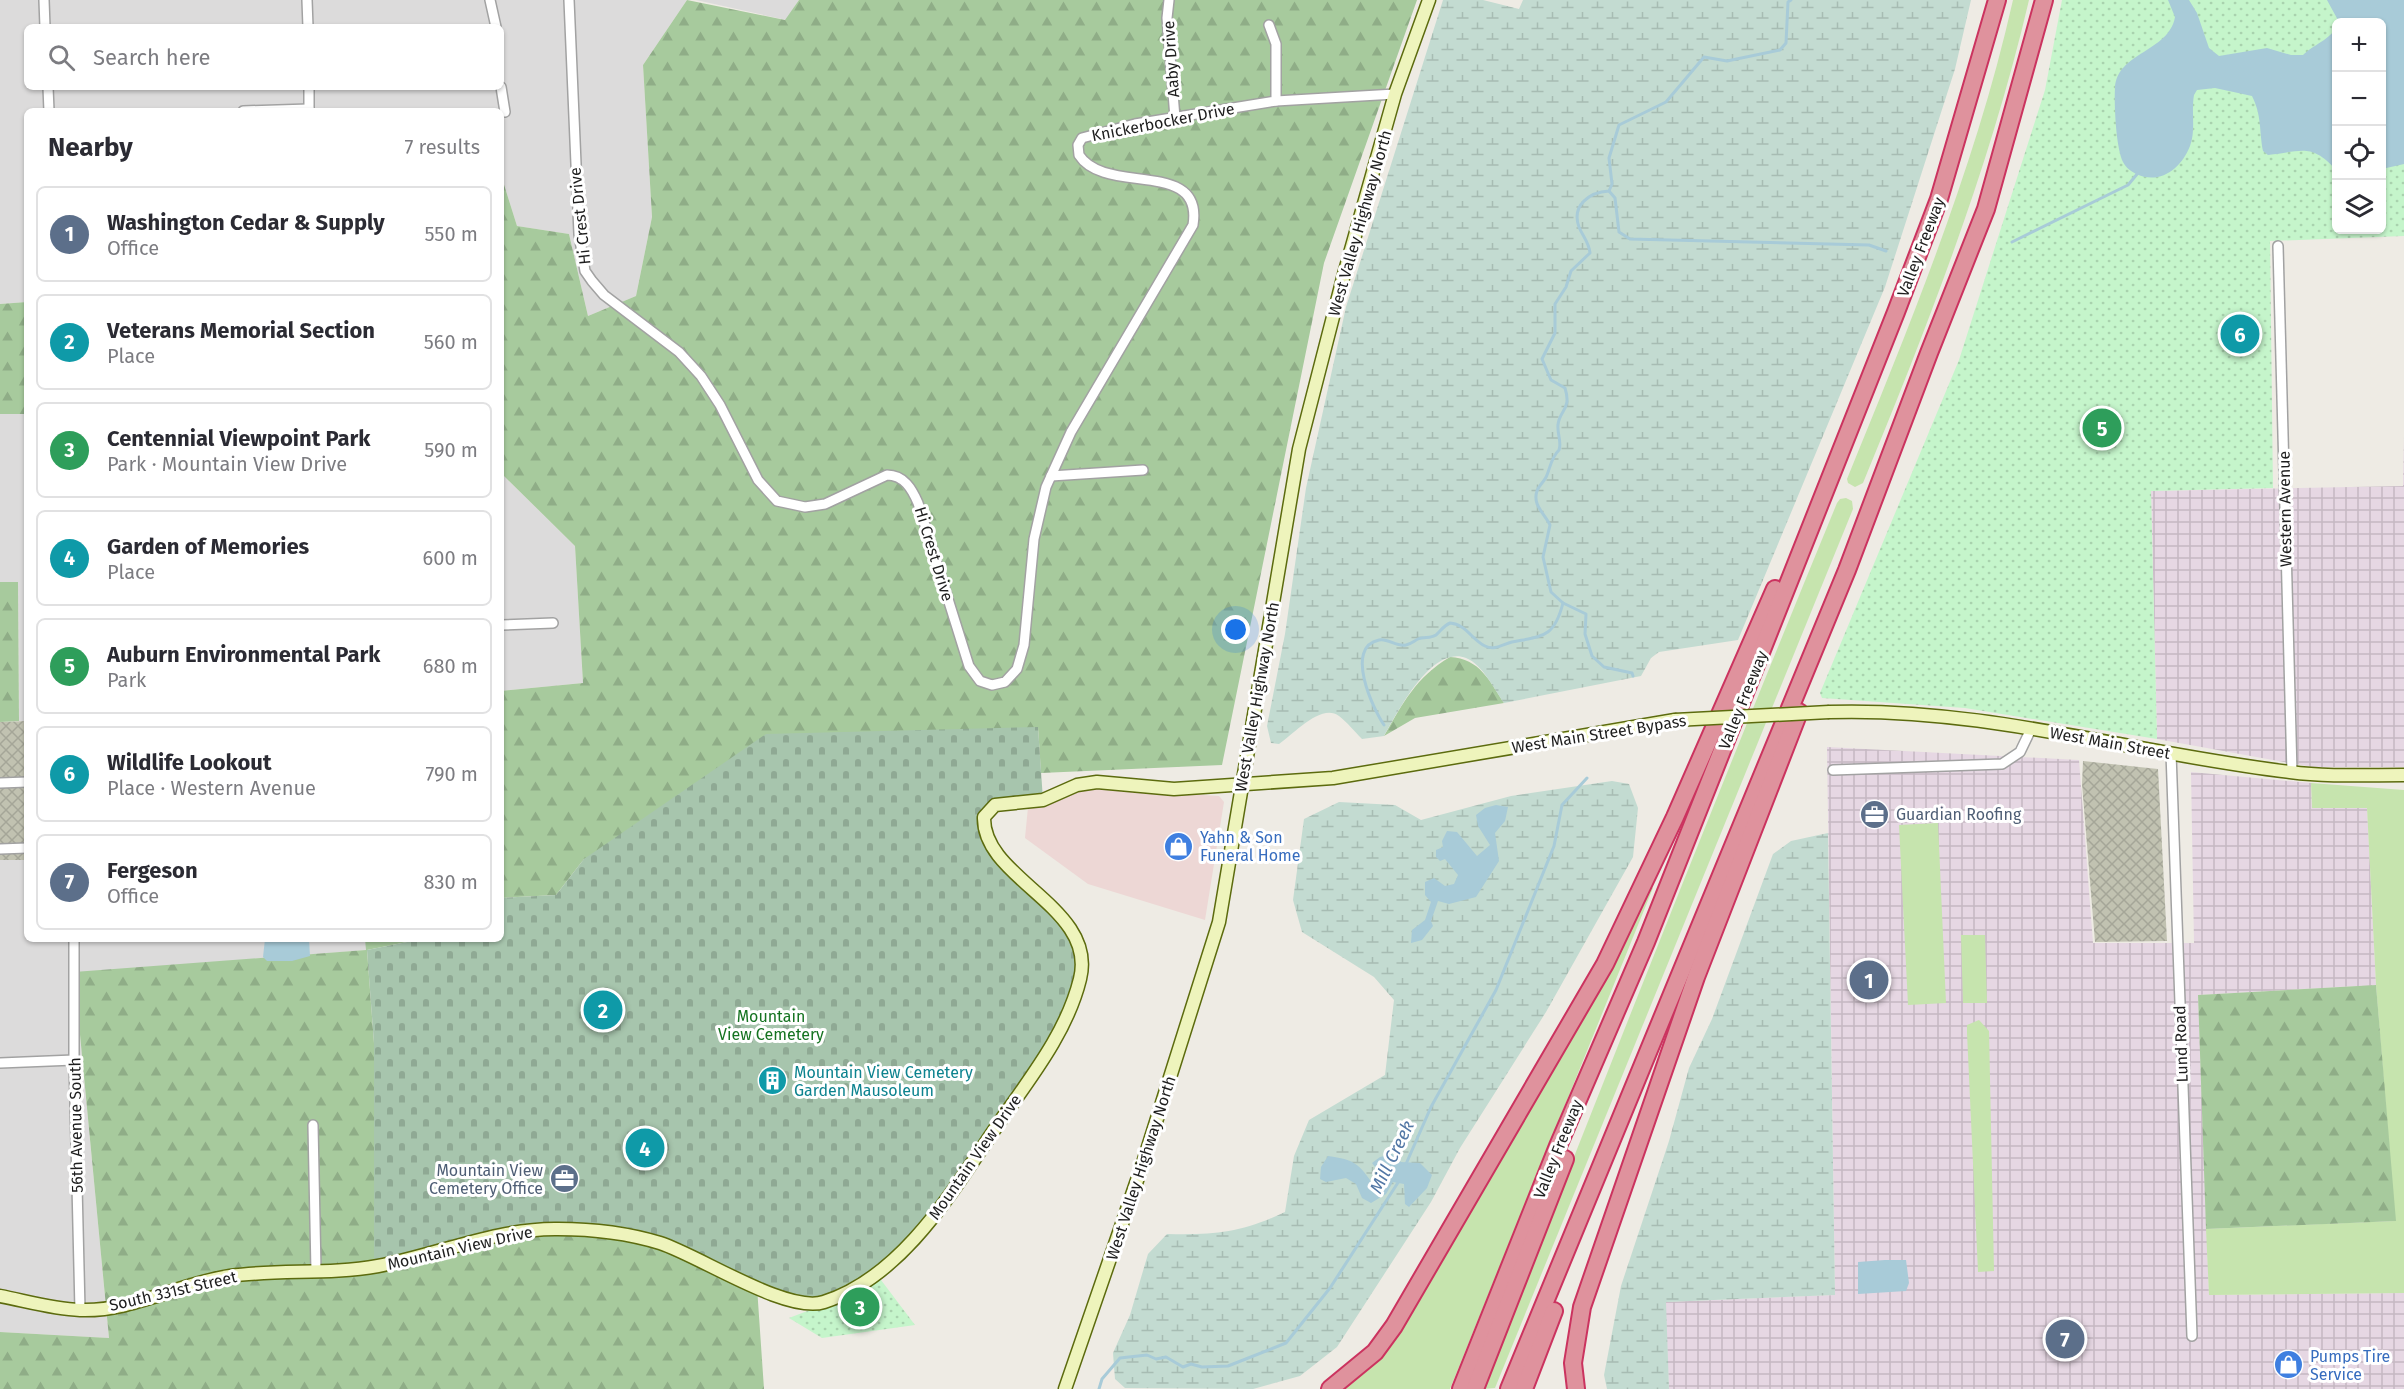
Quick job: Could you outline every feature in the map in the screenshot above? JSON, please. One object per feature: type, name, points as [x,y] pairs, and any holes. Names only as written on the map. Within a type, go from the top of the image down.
[{"type":"highway","name":"Valley Freeway","points":[[1461,1389],[1562,1138],[1646,942],[1940,199],[1997,0]]},
{"type":"highway","points":[[1509,1389],[1617,1132],[1840,586],[1986,209],[2044,0]]},
{"type":"highway","points":[[1330,1389],[1349,1376],[1374,1352],[1394,1326],[1605,964],[1675,817],[1777,585],[1828,484]]},
{"type":"highway","points":[[1576,1389],[1573,1363],[1582,1307],[1696,977],[1803,702],[1831,623],[1840,586]]},
{"type":"highway","points":[[1475,1389],[1629,997],[1646,942]]},
{"type":"highway","points":[[1524,1389],[1612,1161],[1617,1132]]},
{"type":"main road","name":"West Valley Highway North","points":[[1065,1389],[1140,1174],[1216,933],[1255,719],[1299,449],[1343,278],[1395,94],[1429,0]]},
{"type":"main road","name":"West Main Street Bypass","points":[[1241,786],[1386,771],[1675,720],[1881,710],[1921,712],[2031,729]]},
{"type":"main road","name":"West Main Street","points":[[2031,729],[2292,772],[2404,775]]},
{"type":"main road","name":"Mountain View Drive","points":[[314,1272],[374,1267],[530,1230],[608,1231],[663,1244],[797,1303],[813,1305],[839,1295],[890,1261],[929,1222],[959,1184],[1054,1041],[1081,977],[1082,954],[1076,933],[992,845],[984,826],[987,811],[995,805],[1043,800],[1087,783],[1174,789],[1241,786]]},
{"type":"main road","name":"South 331st Street","points":[[0,1296],[80,1310],[132,1303],[208,1280],[264,1273],[314,1272]]},
{"type":"street","points":[[44,0],[45,24]]},
{"type":"street","points":[[307,0],[308,24]]},
{"type":"street","points":[[490,0],[495,24]]},
{"type":"street","name":"Hi Crest Drive","points":[[569,0],[574,142],[580,243],[585,271],[604,295],[679,352],[701,376],[720,405],[758,480],[777,501],[799,507],[825,504],[887,476],[897,476],[907,483],[918,503],[969,666],[984,683],[992,685],[1005,682],[1021,660],[1034,539],[1051,476],[1071,432],[1193,225],[1194,206]]},
{"type":"street","name":"Aaby Drive","points":[[1169,0],[1167,18],[1175,118]]},
{"type":"street","points":[[1269,25],[1276,44],[1276,101]]},
{"type":"street","points":[[48,90],[49,108]]},
{"type":"street","points":[[309,90],[309,108]]},
{"type":"street","points":[[501,90],[505,112]]},
{"type":"street","name":"Knickerbocker Drive","points":[[1194,206],[1190,198],[1171,184],[1106,174],[1092,168],[1079,155],[1078,145],[1082,138],[1093,133],[1276,101],[1395,94]]},
{"type":"street","name":"Western Avenue","points":[[2278,246],[2292,772]]},
{"type":"street","points":[[1051,476],[1143,471]]},
{"type":"street","points":[[504,625],[553,623]]},
{"type":"street","name":"West Main Street","points":[[1833,770],[2002,764],[2020,753],[2031,729]]},
{"type":"street","name":"Lund Road","points":[[2170,753],[2192,1336]]},
{"type":"street","points":[[0,783],[24,782]]},
{"type":"street","points":[[0,849],[24,848]]},
{"type":"street","name":"56th Avenue South","points":[[74,942],[74,1060],[80,1310]]},
{"type":"street","points":[[0,1063],[74,1060]]},
{"type":"street","points":[[313,1125],[314,1272]]},
{"type":"shaded area","points":[[0,0],[687,0],[643,65],[652,217],[636,296],[588,316],[569,234],[517,226],[504,185],[504,108],[24,108],[24,302],[0,304]]},
{"type":"shaded area","points":[[696,0],[799,0],[786,20]]},
{"type":"shaded area","points":[[0,414],[24,414],[24,721],[19,721],[18,583],[0,582]]},
{"type":"shaded area","points":[[2404,436],[2404,767],[2312,767],[2157,739],[2151,491],[2403,486]]},
{"type":"shaded area","points":[[504,476],[575,546],[583,683],[504,691]]},
{"type":"shaded area","points":[[24,721],[24,860],[0,860],[0,722]]},
{"type":"shaded area","points":[[1827,747],[2079,760],[2093,943],[2194,943],[2191,772],[2311,783],[2312,808],[2367,807],[2376,985],[2198,995],[2209,1295],[2404,1293],[2404,1389],[1669,1389],[1665,1302],[1835,1295]]},
{"type":"shaded area","points":[[2083,761],[2158,769],[2167,941],[2095,942],[2082,784]]},
{"type":"shaded area","points":[[1088,788],[1219,796],[1224,802],[1205,920],[1088,884],[1025,838],[1028,807],[1048,805]]},
{"type":"shaded area","points":[[0,860],[24,860],[24,942],[366,942],[367,950],[74,973],[109,1338],[0,1332]]},
{"type":"green space","points":[[687,0],[785,20],[799,0],[1417,0],[1324,263],[1222,765],[1041,773],[1038,727],[584,859],[556,895],[504,898],[504,691],[583,683],[575,546],[504,476],[504,185],[517,226],[569,234],[588,316],[636,296],[652,217],[643,65]]},
{"type":"green space","points":[[1443,0],[1483,0],[1519,9],[1523,0],[1971,0],[1955,69],[1885,287],[1738,640],[1659,652],[1651,658],[1641,676],[1504,703],[1478,666],[1466,658],[1453,657],[1440,661],[1417,683],[1384,736],[1362,739],[1339,716],[1324,713],[1308,721],[1279,744],[1271,743],[1267,726],[1285,634],[1306,488],[1346,307]]},
{"type":"green space","points":[[2013,0],[2029,0],[1996,124],[1934,305],[1863,483],[1855,487],[1848,483],[1847,479],[1918,302],[1961,183],[1998,62]]},
{"type":"green space","points":[[2062,0],[2404,0],[2404,236],[2270,241],[2273,488],[2151,491],[2157,739],[1965,708],[1822,698],[1820,693],[1959,360],[2045,90]]},
{"type":"green space","points":[[24,302],[24,414],[0,414],[0,304]]},
{"type":"green space","points":[[1846,498],[1852,501],[1853,509],[1495,1388],[1483,1389],[1658,946],[1837,503],[1840,499]]},
{"type":"green space","points":[[0,582],[18,582],[19,721],[0,722]]},
{"type":"green space","points":[[1450,657],[1476,666],[1483,672],[1504,703],[1415,718],[1384,736],[1419,682]]},
{"type":"green space","name":"Mountain View Cemetery","points":[[1038,727],[1043,800],[987,811],[986,834],[1076,933],[1082,954],[1063,1022],[959,1184],[876,1273],[813,1305],[663,1244],[559,1229],[374,1267],[374,1043],[367,950],[407,942],[504,942],[504,898],[556,895],[584,859],[766,734]]},
{"type":"green space","points":[[1612,781],[1629,784],[1638,808],[1633,857],[1546,1012],[1460,1148],[1431,1202],[1337,1347],[1300,1376],[1253,1389],[1125,1388],[1115,1379],[1113,1353],[1130,1315],[1148,1254],[1167,1234],[1228,1231],[1255,1224],[1285,1212],[1294,1156],[1309,1120],[1385,1075],[1394,1000],[1374,977],[1302,932],[1293,900],[1304,819],[1339,802],[1395,805],[1421,820],[1511,796]]},
{"type":"green space","points":[[2311,783],[2404,790],[2404,1293],[2209,1295],[2206,1229],[2395,1221],[2376,985],[2367,808],[2312,808]]},
{"type":"green space","points":[[1938,823],[1946,1003],[1908,1005],[1899,825]]},
{"type":"green space","points":[[1828,833],[1835,1295],[1666,1302],[1669,1389],[1607,1389],[1604,1375],[1621,1286],[1669,1141],[1689,1068],[1712,1019],[1773,854],[1791,841]]},
{"type":"green space","points":[[1650,886],[1653,888],[1450,1389],[1340,1389],[1351,1381]]},
{"type":"green space","points":[[1961,935],[1985,935],[1987,1003],[1963,1003]]},
{"type":"green space","points":[[365,942],[407,942],[367,950],[374,1043],[530,1230],[641,1238],[757,1287],[764,1389],[0,1389],[0,1332],[109,1338],[74,972],[366,950]]},
{"type":"green space","points":[[2376,985],[2396,1221],[2206,1229],[2198,995]]},
{"type":"green space","points":[[1979,1020],[1989,1031],[1994,1271],[1978,1272],[1967,1025]]},
{"type":"green space","points":[[878,1276],[915,1325],[822,1338],[789,1318],[849,1295]]},
{"type":"water","points":[[2168,0],[2189,0],[2197,13],[2209,48],[2219,56],[2267,48],[2291,55],[2303,55],[2332,33],[2332,166],[2312,152],[2297,151],[2268,155],[2263,151],[2259,117],[2252,96],[2215,88],[2197,90],[2194,95],[2192,140],[2186,154],[2175,168],[2169,173],[2153,178],[2136,174],[2127,168],[2121,155],[2116,126],[2115,88],[2118,76],[2133,59],[2163,38],[2171,29],[2175,17]]},
{"type":"water","points":[[2327,0],[2404,0],[2404,164],[2386,168],[2386,18],[2337,18]]},
{"type":"water","points":[[1496,805],[1508,807],[1505,821],[1495,833],[1499,861],[1476,897],[1449,904],[1438,901],[1431,921],[1433,926],[1422,940],[1411,943],[1412,930],[1425,920],[1431,902],[1425,895],[1425,882],[1434,878],[1445,886],[1454,884],[1458,875],[1445,859],[1440,861],[1436,857],[1436,850],[1443,847],[1442,841],[1447,831],[1457,832],[1477,856],[1490,845],[1478,826],[1476,815],[1485,808]]},
{"type":"water","points":[[265,942],[309,942],[310,956],[292,961],[267,961],[263,957]]},
{"type":"water","points":[[1392,1154],[1401,1162],[1420,1163],[1432,1175],[1427,1188],[1409,1207],[1405,1204],[1404,1184],[1393,1182],[1386,1194],[1371,1203],[1362,1198],[1356,1184],[1346,1178],[1326,1182],[1320,1179],[1321,1167],[1328,1156],[1355,1164],[1373,1184],[1383,1177],[1372,1163],[1380,1157]]},
{"type":"water","points":[[1906,1260],[1909,1283],[1906,1291],[1858,1294],[1858,1262]]},
{"type":"waterway","name":"Mill Creek","points":[[1633,676],[1632,673],[1604,667],[1592,656],[1585,634],[1586,614],[1563,603],[1551,592],[1543,557],[1550,525],[1536,501],[1536,496],[1559,450],[1558,425],[1566,405],[1567,395],[1565,388],[1551,380],[1542,359],[1555,333],[1555,304],[1566,287],[1571,271],[1590,253],[1579,227],[1578,212],[1580,206],[1589,197],[1609,191],[1612,184],[1609,158],[1619,125],[1666,102],[1704,57],[1727,61],[1780,50],[1786,43],[1788,2],[1791,0]]},
{"type":"waterway","points":[[2012,242],[2128,185],[2138,173]]},
{"type":"waterway","points":[[1609,191],[1615,198],[1619,232],[1630,239],[1869,245],[1886,251]]},
{"type":"waterway","points":[[1384,725],[1368,693],[1364,679],[1363,654],[1369,645],[1379,640],[1408,645],[1420,638],[1434,636],[1450,623],[1465,629],[1485,646],[1496,647],[1546,633],[1556,623],[1563,603]]},
{"type":"waterway","name":"Mill Creek","points":[[1406,1164],[1431,1107],[1496,990],[1554,846],[1562,805],[1587,778]]},
{"type":"waterway","name":"Mill Creek","points":[[1099,1389],[1102,1379],[1120,1358],[1147,1355],[1156,1359],[1166,1357],[1183,1367],[1191,1364],[1202,1367],[1228,1366],[1286,1343],[1330,1288],[1399,1181]]},
{"type":"place","name":"Wildlife Lookout","points":[[2240,334]]},
{"type":"place","name":"Auburn Environmental Park","points":[[2102,428]]},
{"type":"place","name":"Guardian Roofing","points":[[1875,814]]},
{"type":"place","name":"Yahn & Son Funeral Home","points":[[1179,846]]},
{"type":"place","name":"Washington Cedar & Supply","points":[[1869,980]]},
{"type":"place","name":"Veterans Memorial Section","points":[[603,1010]]},
{"type":"place","name":"Mountain View Cemetery Garden Mausoleum","points":[[773,1081]]},
{"type":"place","name":"Garden of Memories","points":[[645,1148]]},
{"type":"place","name":"Mountain View Cemetery Office","points":[[564,1179]]},
{"type":"place","name":"Centennial Viewpoint Park","points":[[860,1307]]},
{"type":"place","name":"Fergeson","points":[[2065,1339]]},
{"type":"place","name":"Pumps Tire Service","points":[[2289,1365]]}]
